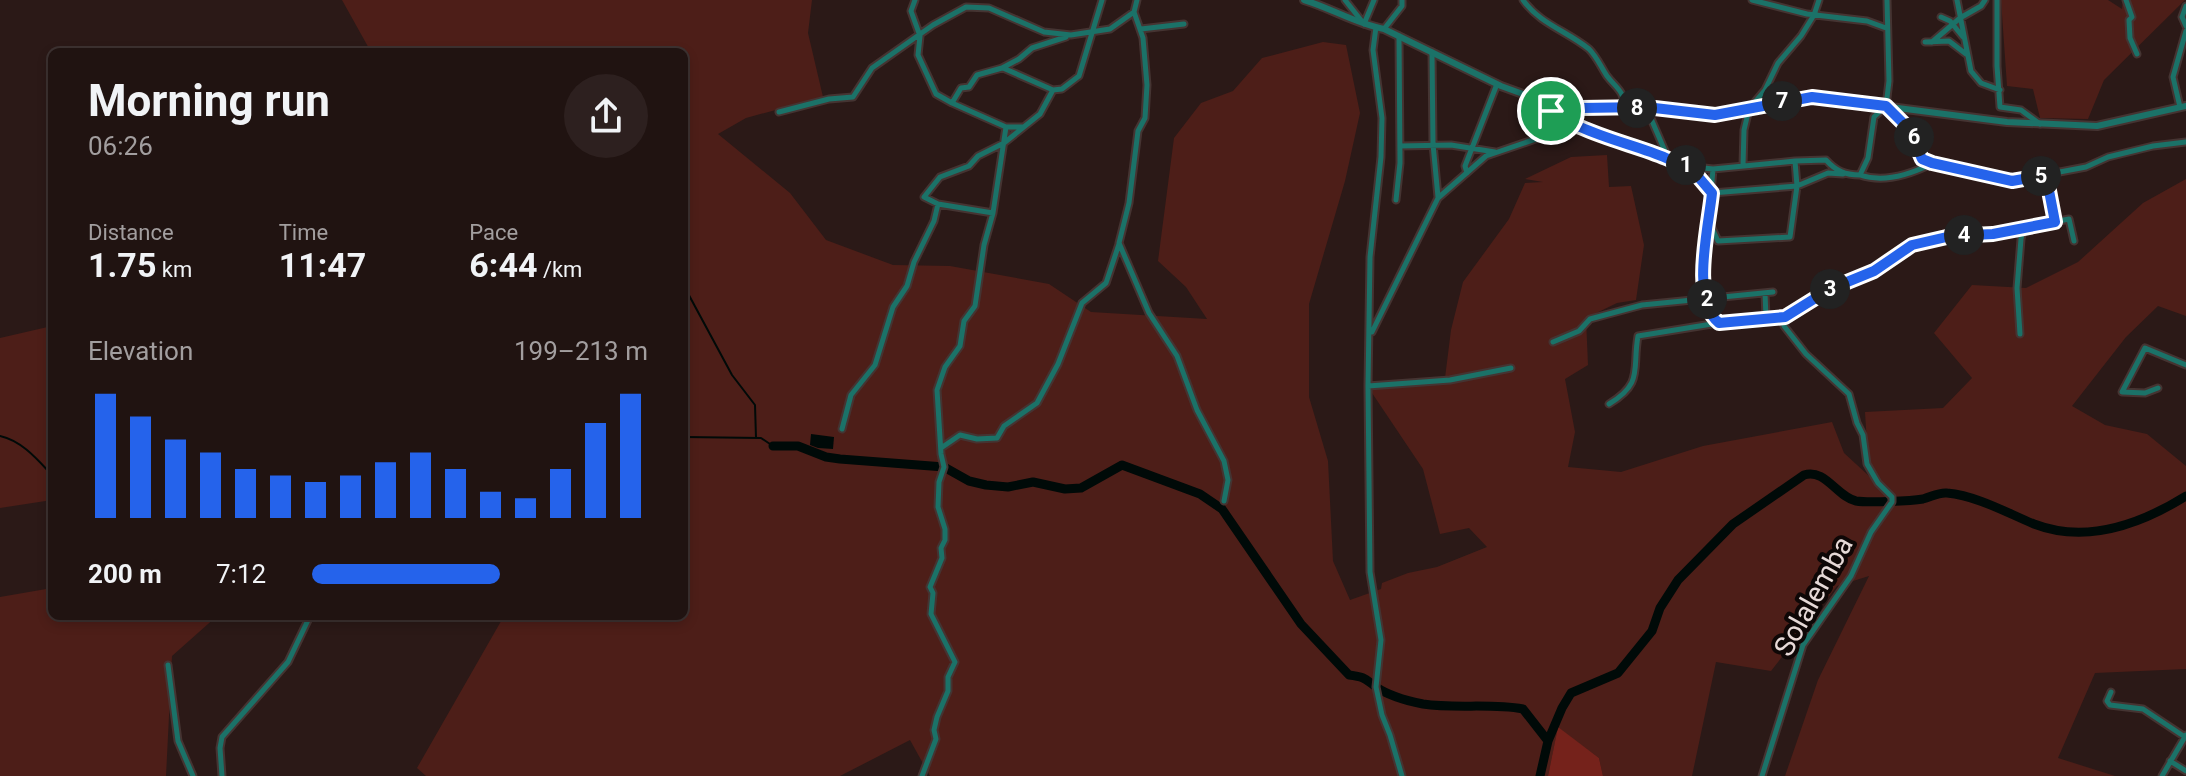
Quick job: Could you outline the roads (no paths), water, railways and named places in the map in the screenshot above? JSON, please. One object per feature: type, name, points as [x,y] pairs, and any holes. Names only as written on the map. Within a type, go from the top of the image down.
[{"type":"street","points":[[915,0],[911,11],[920,36],[918,55],[930,84],[940,98],[1006,127],[1023,127]]},
{"type":"street","points":[[989,0],[989,8]]},
{"type":"street","points":[[1002,68],[1053,90],[1062,89],[1079,76],[1102,0]]},
{"type":"street","points":[[941,448],[960,435],[977,439],[997,438],[1004,426],[1037,403],[1058,364],[1082,303],[1106,283],[1129,203],[1138,131],[1145,118],[1147,85],[1141,29],[1134,12],[1137,0]]},
{"type":"street","points":[[1304,0],[1384,29],[1497,84],[1542,101],[1581,108],[1646,107],[1715,115],[1812,97],[2000,122],[2097,126],[2183,106],[2173,77],[2186,29],[2182,17],[2186,6]]},
{"type":"street","points":[[1345,0],[1364,24]]},
{"type":"street","points":[[1364,24],[1374,0]]},
{"type":"street","points":[[1384,29],[1402,6],[1402,0]]},
{"type":"street","points":[[1523,0],[1537,18],[1590,50],[1620,89],[1624,109]]},
{"type":"street","points":[[1752,0],[1814,15],[1867,21],[1886,28]]},
{"type":"street","points":[[1743,165],[1744,130],[1751,107],[1765,90],[1778,63],[1801,36],[1819,0]]},
{"type":"street","points":[[1860,175],[1868,158],[1874,117],[1886,106],[1889,81],[1887,0]]},
{"type":"street","points":[[1957,0],[1971,71],[1981,83],[2000,90]]},
{"type":"street","points":[[1967,54],[1949,41],[1928,42],[1981,6],[1985,0]]},
{"type":"street","points":[[1997,0],[2000,122]]},
{"type":"street","points":[[2126,0],[2132,17],[2129,20],[2130,38],[2137,54]]},
{"type":"street","points":[[779,112],[829,99],[853,97],[872,68],[933,25],[966,7],[989,8],[1044,32],[1071,35]]},
{"type":"street","points":[[952,103],[961,88],[969,87],[977,75],[1002,68],[1032,48],[1071,35],[1110,29],[1134,12]]},
{"type":"street","points":[[1941,17],[1964,38]]},
{"type":"street","points":[[1141,29],[1184,24]]},
{"type":"street","points":[[1376,27],[1373,50],[1382,118],[1370,257],[1370,572],[1381,640],[1376,687],[1402,776]]},
{"type":"street","points":[[1396,200],[1400,146],[1399,36]]},
{"type":"street","points":[[1432,52],[1433,144],[1438,198]]},
{"type":"street","points":[[1467,173],[1465,166],[1497,84]]},
{"type":"street","points":[[993,213],[938,204],[924,197],[940,177],[969,166],[978,156],[1004,143],[1040,114],[1053,90]]},
{"type":"street","points":[[1542,101],[1551,111],[1617,142],[1669,159],[1677,165],[1713,169],[1826,160],[1833,168],[1848,175]]},
{"type":"street","points":[[1886,106],[1909,129],[1922,159],[2012,181],[2086,167],[2130,151],[2186,142]]},
{"type":"street","points":[[1646,107],[1669,159]]},
{"type":"street","points":[[2000,107],[2021,110],[2041,124]]},
{"type":"street","points":[[922,776],[936,739],[934,730],[937,717],[955,662],[931,614],[933,593],[930,587],[942,558],[941,548],[945,540],[938,507],[939,482],[944,467],[937,390],[945,367],[960,346],[964,321],[975,306],[1006,127]]},
{"type":"street","points":[[1369,357],[1373,328],[1438,198],[1486,156],[1559,131],[1592,130]]},
{"type":"street","points":[[1400,146],[1433,144],[1496,152]]},
{"type":"street","points":[[1709,222],[1718,241],[1790,237],[1797,186],[1795,161]]},
{"type":"street","points":[[1712,193],[1797,186],[1828,173],[1881,179],[1897,177],[1932,163]]},
{"type":"street","points":[[1689,166],[1712,193]]},
{"type":"street","points":[[1713,169],[1709,222],[1702,254],[1704,291],[1714,319],[1719,323]]},
{"type":"street","points":[[2046,175],[2055,222]]},
{"type":"street","points":[[842,429],[851,395],[875,365],[893,307],[907,286],[938,204]]},
{"type":"street","points":[[1609,404],[1620,398],[1636,375],[1638,336],[1719,323],[1785,317],[1830,289],[1874,271],[1912,245],[1951,236],[1993,234],[2069,219],[2074,241]]},
{"type":"street","points":[[2020,334],[2017,288],[2023,231],[2028,228]]},
{"type":"street","points":[[1119,243],[1149,313],[1177,356],[1197,410],[1224,461],[1228,480],[1224,501]]},
{"type":"street","points":[[1553,342],[1579,331],[1590,319],[1642,305],[1773,292]]},
{"type":"street","points":[[1765,293],[1766,318]]},
{"type":"street","name":"Solalemba","points":[[1762,776],[1803,645],[1851,576],[1871,532],[1892,500],[1867,464],[1863,435],[1849,394],[1794,341],[1784,326],[1785,317]]},
{"type":"street","points":[[2158,388],[2145,393],[2122,392],[2145,348],[2186,365]]},
{"type":"street","points":[[1368,386],[1450,380],[1511,368]]},
{"type":"street","points":[[222,776],[222,737],[288,662],[308,620]]},
{"type":"street","points":[[168,665],[178,741],[193,776]]},
{"type":"street","points":[[2111,692],[2107,701],[2110,705],[2143,709],[2185,736],[2162,776]]},
{"type":"street","points":[[2170,761],[2186,771]]},
{"type":"waterway","points":[[688,293],[732,375],[755,405],[756,438]]},
{"type":"waterway","points":[[0,436],[22,446],[48,471]]},
{"type":"waterway","points":[[688,437],[761,438],[773,446]]},
{"type":"waterway","points":[[773,446],[798,446],[840,459],[944,467],[969,481],[1008,487],[1033,482],[1065,489],[1081,488],[1122,465],[1200,494],[1222,509],[1301,624],[1349,675],[1364,678],[1393,696],[1423,704],[1523,709],[1548,741]]},
{"type":"waterway","points":[[1540,776],[1548,741],[1571,693],[1618,673],[1652,631],[1660,608],[1678,580],[1733,524],[1804,475],[1825,479],[1856,501],[1917,500],[1947,493],[1981,501],[2034,524],[2073,532],[2113,528],[2132,522],[2186,496]]}]
